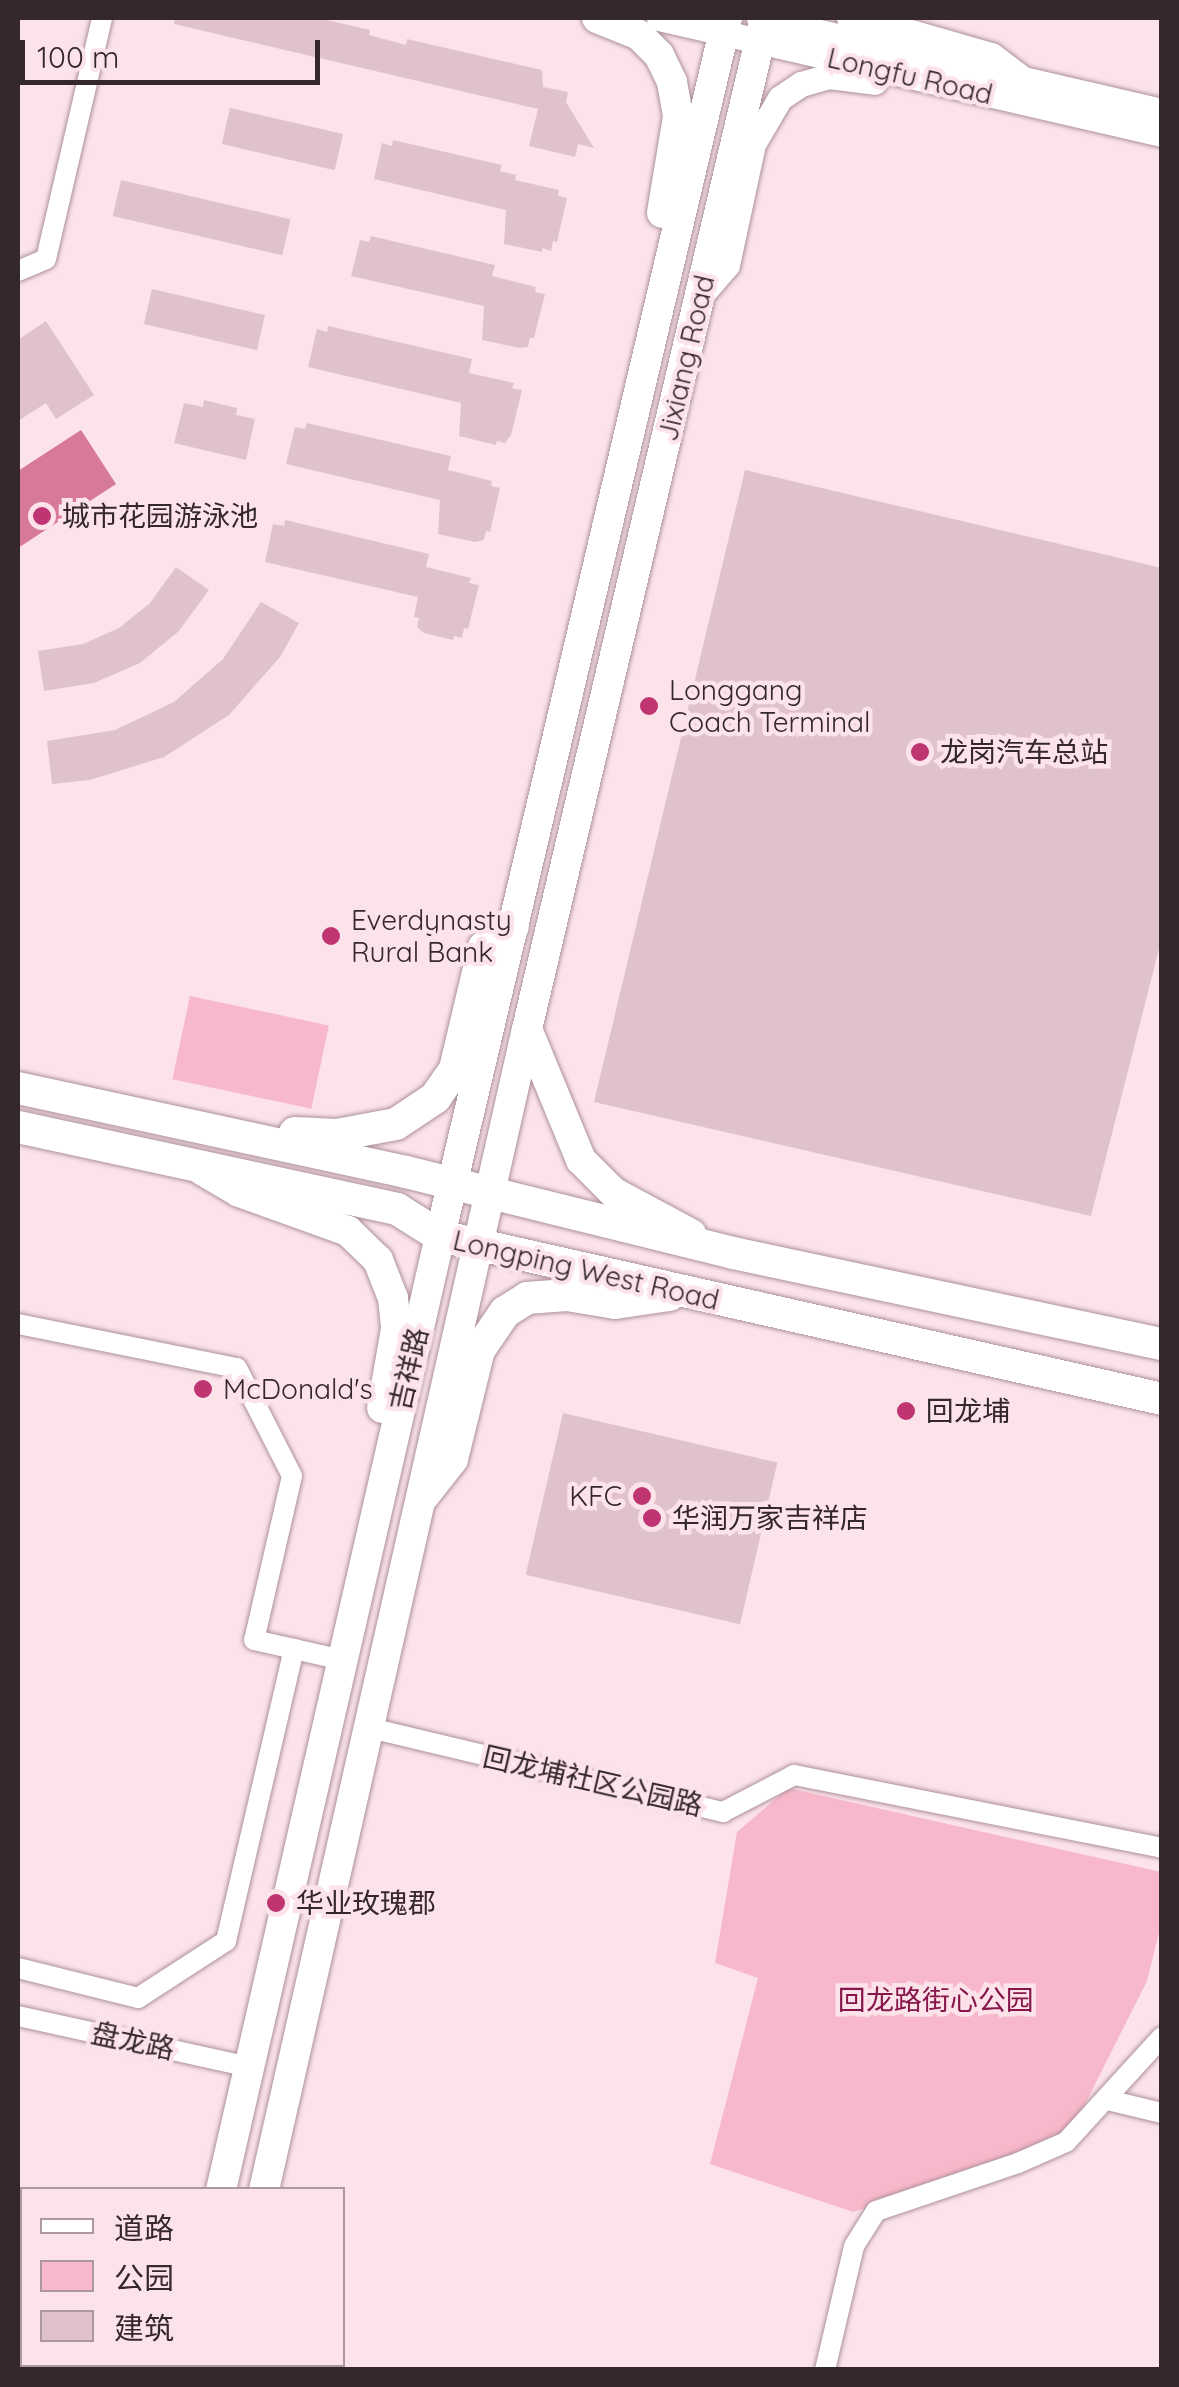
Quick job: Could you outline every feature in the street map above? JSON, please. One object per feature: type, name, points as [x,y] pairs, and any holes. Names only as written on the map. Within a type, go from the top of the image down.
[{"type":"main road","points":[[597,18],[639,35],[659,55],[672,82],[678,117],[656,249],[657,270],[665,286]]},
{"type":"main road","points":[[852,18],[991,58],[1018,78]]},
{"type":"main road","name":"Jixiang Road","points":[[700,296],[762,24]]},
{"type":"main road","name":"Jixiang Road","points":[[665,286],[725,25]]},
{"type":"main road","name":"吉祥路","points":[[223,2187],[452,1184],[665,286]]},
{"type":"main road","name":"吉祥路","points":[[265,2187],[481,1246],[527,1029],[700,296]]},
{"type":"main road","points":[[196,1127],[336,1135],[396,1124],[435,1098],[455,1069],[484,947],[513,927]]},
{"type":"main road","points":[[527,1029],[542,1055],[552,1096],[571,1143],[594,1176],[633,1205],[732,1253]]},
{"type":"main road","name":"Longping West Road","points":[[18,1088],[493,1193],[732,1253],[1162,1344]]},
{"type":"main road","name":"Longping West Road","points":[[18,1127],[398,1209],[440,1236],[481,1246],[1162,1399]]},
{"type":"main road","points":[[195,1165],[239,1192],[348,1232],[378,1260],[394,1298],[396,1329],[376,1444],[382,1488]]},
{"type":"main road","points":[[424,1496],[452,1460],[480,1350],[505,1312],[526,1298],[567,1295],[630,1302],[682,1292]]},
{"type":"street","name":"Longfu Road","points":[[660,18],[725,25],[762,24],[1162,111]]},
{"type":"street","points":[[18,271],[46,258],[101,19]]},
{"type":"street","name":"Longfu Road","points":[[762,24],[933,81],[1162,134]]},
{"type":"street","points":[[700,296],[727,265],[753,144],[780,98],[801,84],[829,76],[888,83],[933,81]]},
{"type":"street","points":[[18,1324],[236,1368],[292,1476],[254,1640],[342,1660]]},
{"type":"street","points":[[18,1968],[138,1998],[226,1941],[294,1649]]},
{"type":"street","name":"回龙埔社区公园路","points":[[370,1728],[723,1812],[794,1774],[1162,1848]]},
{"type":"street","name":"盘龙路","points":[[18,2016],[250,2067]]},
{"type":"street","points":[[825,2370],[854,2246],[876,2211],[1066,2142],[1162,2037]]},
{"type":"street","points":[[1108,2100],[1162,2113]]},
{"type":"green space","points":[[190,996],[329,1026],[311,1109],[172,1079]]},
{"type":"green space","name":"回龙路街心公园","points":[[788,1788],[1161,1872],[1161,1925],[1147,1981],[1066,2142],[853,2212],[710,2164],[758,1978],[715,1963],[737,1832]]},
{"type":"shaded area","name":"城市花园游泳池","points":[[81,430],[116,484],[18,548],[18,471]]},
{"type":"building","points":[[175,18],[318,18],[370,30],[369,35],[406,45],[407,39],[542,70],[543,87],[568,92],[566,102],[594,148],[578,144],[575,157],[529,146],[538,109],[174,24]]},
{"type":"building","points":[[230,108],[343,134],[335,170],[222,144]]},
{"type":"building","points":[[393,140],[502,165],[500,171],[516,175],[515,180],[559,190],[558,196],[567,198],[557,242],[553,241],[551,251],[542,248],[542,252],[504,244],[506,210],[374,179],[382,143],[392,146]]},
{"type":"building","points":[[121,180],[291,219],[282,255],[113,216]]},
{"type":"building","points":[[371,236],[495,265],[492,276],[536,287],[535,292],[545,294],[534,338],[530,338],[528,347],[519,348],[482,340],[484,306],[351,276],[360,240],[369,242]]},
{"type":"building","points":[[152,289],[265,315],[257,350],[144,324]]},
{"type":"building","points":[[46,321],[94,395],[56,419],[46,403],[18,421],[18,340]]},
{"type":"building","points":[[328,326],[472,359],[469,373],[514,383],[512,388],[522,390],[511,435],[505,443],[497,441],[496,445],[459,436],[461,403],[308,367],[317,329],[327,332]]},
{"type":"building","points":[[204,400],[237,408],[236,415],[255,419],[246,460],[174,443],[184,403],[203,407]]},
{"type":"building","points":[[307,423],[451,456],[448,470],[492,481],[491,486],[500,488],[490,532],[486,531],[484,540],[475,542],[438,534],[440,500],[286,464],[295,427],[305,429]]},
{"type":"building","name":"龙岗汽车总站","points":[[745,470],[1162,568],[1162,937],[1091,1216],[594,1102]]},
{"type":"building","points":[[285,520],[429,554],[426,567],[471,578],[469,583],[479,585],[468,629],[464,628],[462,638],[454,636],[453,640],[424,633],[417,627],[419,618],[414,617],[418,597],[265,562],[273,524],[284,526]]},
{"type":"building","points":[[176,567],[209,590],[179,631],[140,663],[94,683],[44,691],[38,651],[83,644],[119,628],[150,603]]},
{"type":"building","points":[[261,602],[299,623],[280,657],[229,715],[164,757],[90,780],[52,784],[47,741],[115,730],[174,702],[223,659]]},
{"type":"building","name":"华润万家吉祥店","points":[[563,1413],[777,1462],[740,1624],[526,1575]]},
{"type":"place","name":"城市花园游泳池","points":[[42,516]]},
{"type":"place","name":"Longgang Coach Terminal","points":[[649,706]]},
{"type":"place","name":"龙岗汽车总站","points":[[920,752]]},
{"type":"place","name":"Everdynasty Rural Bank","points":[[331,936]]},
{"type":"place","name":"McDonald's","points":[[203,1389]]},
{"type":"place","name":"回龙埔","points":[[906,1411]]},
{"type":"place","name":"KFC","points":[[642,1496]]},
{"type":"place","name":"华润万家吉祥店","points":[[652,1518]]},
{"type":"place","name":"华业玫瑰郡","points":[[276,1903]]}]
